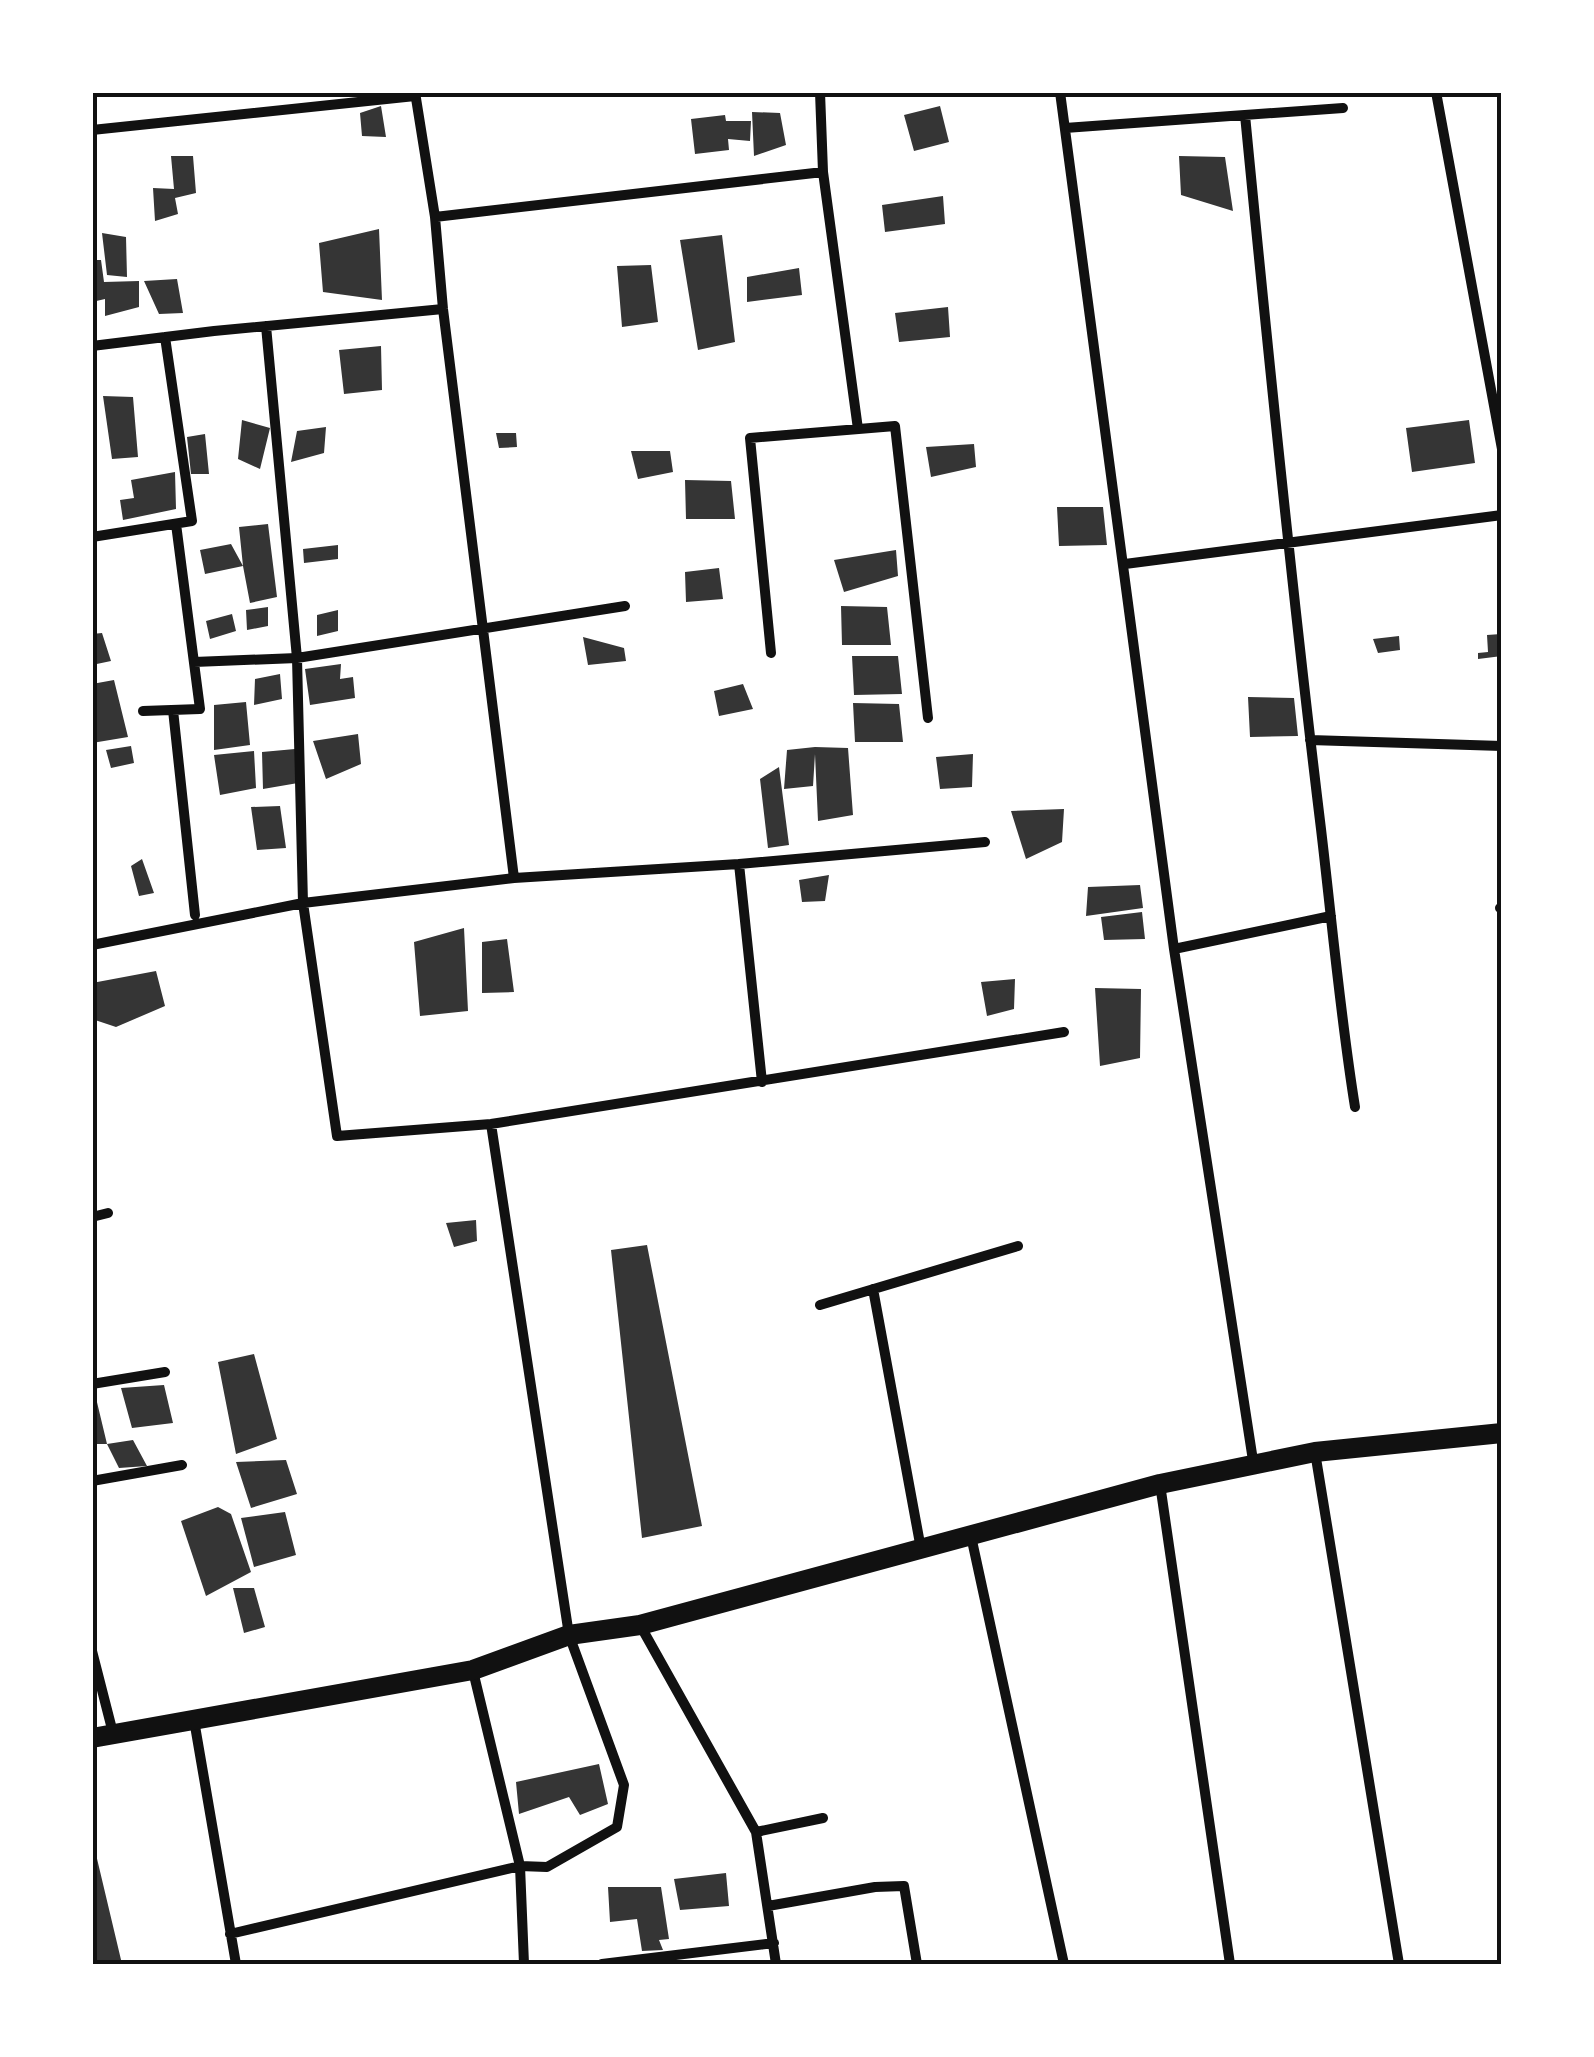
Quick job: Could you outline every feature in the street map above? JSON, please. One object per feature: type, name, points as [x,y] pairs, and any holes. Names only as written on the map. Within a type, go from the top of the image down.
[{"type":"main road","points":[[103,1735],[473,1670],[569,1634],[640,1624],[1160,1484],[1254,1468],[1315,1452],[1502,1432]]},
{"type":"street","points":[[820,92],[823,172],[858,429]]},
{"type":"street","points":[[1060,92],[1174,949],[1254,1468]]},
{"type":"street","points":[[1436,92],[1502,449]]},
{"type":"street","points":[[92,130],[415,94],[435,218],[514,878]]},
{"type":"street","points":[[1065,128],[1343,108]]},
{"type":"street","points":[[1244,115],[1286,543],[1339,1008],[1355,1106]]},
{"type":"street","points":[[435,218],[823,172]]},
{"type":"street","points":[[92,346],[443,309]]},
{"type":"street","points":[[266,326],[298,658],[303,903],[337,1136],[491,1124],[1064,1032]]},
{"type":"street","points":[[92,537],[192,521],[165,337]]},
{"type":"street","points":[[771,653],[750,438],[895,426],[928,718]]},
{"type":"street","points":[[1125,564],[1502,515]]},
{"type":"street","points":[[142,711],[200,709],[176,524]]},
{"type":"street","points":[[194,662],[298,658],[625,606]]},
{"type":"street","points":[[173,710],[195,915]]},
{"type":"street","points":[[1310,740],[1502,746]]},
{"type":"street","points":[[92,945],[303,903],[514,878],[739,864],[985,842]]},
{"type":"street","points":[[739,864],[762,1082]]},
{"type":"street","points":[[1174,949],[1331,916]]},
{"type":"street","points":[[230,1934],[520,1866],[547,1867],[616,1827],[624,1785],[569,1634],[491,1124]]},
{"type":"street","points":[[92,1217],[108,1213]]},
{"type":"street","points":[[820,1306],[1018,1246]]},
{"type":"street","points":[[873,1290],[921,1549]]},
{"type":"street","points":[[92,1384],[165,1372]]},
{"type":"street","points":[[1315,1452],[1400,1964]]},
{"type":"street","points":[[92,1481],[182,1465]]},
{"type":"street","points":[[1160,1484],[1230,1964]]},
{"type":"street","points":[[971,1536],[1064,1964]]},
{"type":"street","points":[[640,1624],[756,1832],[776,1964]]},
{"type":"street","points":[[92,1651],[103,1735]]},
{"type":"street","points":[[473,1670],[520,1866],[524,1964]]},
{"type":"street","points":[[194,1718],[236,1964]]},
{"type":"street","points":[[756,1832],[823,1818]]},
{"type":"street","points":[[768,1906],[875,1887],[904,1886],[918,1964]]},
{"type":"street","points":[[602,1964],[774,1943]]},
{"type":"building","points":[[381,106],[386,137],[362,136],[360,113]]},
{"type":"building","points":[[940,106],[949,142],[914,151],[904,115]]},
{"type":"building","points":[[752,112],[780,113],[786,145],[754,156]]},
{"type":"building","points":[[725,115],[726,121],[751,121],[750,141],[728,139],[729,150],[695,154],[691,119]]},
{"type":"building","points":[[171,156],[193,156],[196,193],[175,198],[178,214],[155,221],[153,188],[174,189]]},
{"type":"building","points":[[1179,156],[1225,157],[1233,211],[1181,195]]},
{"type":"building","points":[[943,196],[945,224],[885,232],[882,205]]},
{"type":"building","points":[[379,229],[382,300],[323,292],[319,243]]},
{"type":"building","points":[[102,233],[126,237],[127,277],[107,275]]},
{"type":"building","points":[[722,235],[735,342],[698,350],[680,240]]},
{"type":"building","points":[[92,260],[101,260],[104,282],[139,281],[139,307],[105,316],[105,299],[92,302]]},
{"type":"building","points":[[651,265],[658,322],[622,327],[617,266]]},
{"type":"building","points":[[799,268],[802,295],[747,302],[747,277]]},
{"type":"building","points":[[177,279],[183,313],[159,314],[144,281]]},
{"type":"building","points":[[948,307],[950,337],[899,342],[895,313]]},
{"type":"building","points":[[381,346],[382,390],[344,394],[339,350]]},
{"type":"building","points":[[103,396],[133,397],[138,457],[112,459]]},
{"type":"building","points":[[242,420],[270,428],[260,469],[238,459]]},
{"type":"building","points":[[1469,420],[1475,463],[1412,472],[1406,428]]},
{"type":"building","points":[[326,427],[324,453],[291,462],[297,431]]},
{"type":"building","points":[[496,433],[516,433],[517,447],[499,448]]},
{"type":"building","points":[[205,434],[209,474],[191,474],[187,437]]},
{"type":"building","points":[[974,444],[976,467],[931,477],[926,447]]},
{"type":"building","points":[[631,451],[670,451],[673,472],[638,479]]},
{"type":"building","points":[[175,472],[176,509],[123,520],[120,500],[134,498],[131,480]]},
{"type":"building","points":[[685,480],[731,481],[735,519],[686,519]]},
{"type":"building","points":[[1057,507],[1103,507],[1107,545],[1059,546]]},
{"type":"building","points":[[268,524],[277,597],[250,603],[239,527]]},
{"type":"building","points":[[231,544],[243,566],[205,574],[200,550]]},
{"type":"building","points":[[338,545],[338,559],[304,563],[303,549]]},
{"type":"building","points":[[896,550],[898,576],[844,592],[834,560]]},
{"type":"building","points":[[719,568],[723,599],[686,602],[685,572]]},
{"type":"building","points":[[841,606],[887,607],[891,645],[842,645]]},
{"type":"building","points":[[268,607],[268,626],[247,630],[246,610]]},
{"type":"building","points":[[338,610],[338,631],[317,636],[317,615]]},
{"type":"building","points":[[232,614],[236,631],[210,639],[206,621]]},
{"type":"building","points":[[102,633],[111,661],[92,665],[92,634]]},
{"type":"building","points":[[1501,634],[1502,656],[1478,659],[1478,653],[1488,652],[1487,635]]},
{"type":"building","points":[[1399,636],[1400,650],[1378,653],[1373,639]]},
{"type":"building","points":[[583,637],[624,648],[626,661],[588,665]]},
{"type":"building","points":[[852,656],[898,656],[902,694],[854,695]]},
{"type":"building","points":[[341,664],[340,679],[353,677],[355,698],[310,705],[305,669]]},
{"type":"building","points":[[280,674],[282,699],[254,705],[255,679]]},
{"type":"building","points":[[114,680],[128,737],[92,743],[92,684]]},
{"type":"building","points":[[743,684],[753,709],[719,716],[714,691]]},
{"type":"building","points":[[1248,697],[1294,698],[1298,736],[1250,737]]},
{"type":"building","points":[[246,702],[250,745],[214,750],[214,705]]},
{"type":"building","points":[[853,703],[899,704],[903,742],[855,742]]},
{"type":"building","points":[[358,734],[361,764],[326,779],[313,741]]},
{"type":"building","points":[[131,746],[134,763],[111,768],[106,750]]},
{"type":"building","points":[[848,748],[853,815],[818,821],[815,754],[813,786],[784,789],[787,750]]},
{"type":"building","points":[[295,749],[298,783],[263,789],[262,752]]},
{"type":"building","points":[[254,751],[256,788],[220,795],[214,755]]},
{"type":"building","points":[[973,754],[972,787],[940,789],[936,757]]},
{"type":"building","points":[[779,767],[789,845],[768,848],[760,779]]},
{"type":"building","points":[[280,806],[286,848],[257,850],[251,807]]},
{"type":"building","points":[[1064,809],[1062,842],[1026,859],[1011,811]]},
{"type":"building","points":[[142,859],[154,893],[139,896],[131,866]]},
{"type":"building","points":[[829,875],[825,901],[802,902],[799,880]]},
{"type":"building","points":[[1140,885],[1143,908],[1086,916],[1088,887]]},
{"type":"building","points":[[1142,912],[1145,939],[1104,940],[1101,917]]},
{"type":"building","points":[[464,928],[468,1011],[420,1016],[414,942]]},
{"type":"building","points":[[507,939],[514,992],[482,993],[482,942]]},
{"type":"building","points":[[156,971],[165,1006],[116,1027],[92,1019],[92,983]]},
{"type":"building","points":[[1015,979],[1014,1009],[987,1016],[981,982]]},
{"type":"building","points":[[1095,988],[1141,989],[1140,1058],[1100,1066]]},
{"type":"building","points":[[476,1220],[477,1241],[454,1247],[446,1223]]},
{"type":"building","points":[[647,1245],[702,1526],[642,1538],[611,1250]]},
{"type":"building","points":[[254,1354],[277,1439],[236,1454],[218,1362]]},
{"type":"building","points":[[164,1385],[173,1423],[132,1428],[121,1388]]},
{"type":"building","points":[[92,1398],[96,1398],[107,1444],[92,1444]]},
{"type":"building","points":[[133,1440],[147,1466],[119,1468],[107,1444]]},
{"type":"building","points":[[286,1460],[297,1494],[251,1508],[236,1462]]},
{"type":"building","points":[[218,1507],[231,1514],[251,1572],[206,1596],[181,1521]]},
{"type":"building","points":[[285,1512],[296,1555],[254,1567],[241,1518]]},
{"type":"building","points":[[233,1588],[254,1588],[265,1627],[244,1633]]},
{"type":"building","points":[[599,1764],[608,1804],[580,1815],[569,1797],[519,1814],[516,1782]]},
{"type":"building","points":[[94,1846],[122,1964],[92,1964]]},
{"type":"building","points":[[726,1873],[729,1906],[680,1910],[674,1879]]},
{"type":"building","points":[[608,1887],[661,1887],[669,1939],[659,1940],[663,1950],[642,1951],[637,1919],[610,1922]]}]
